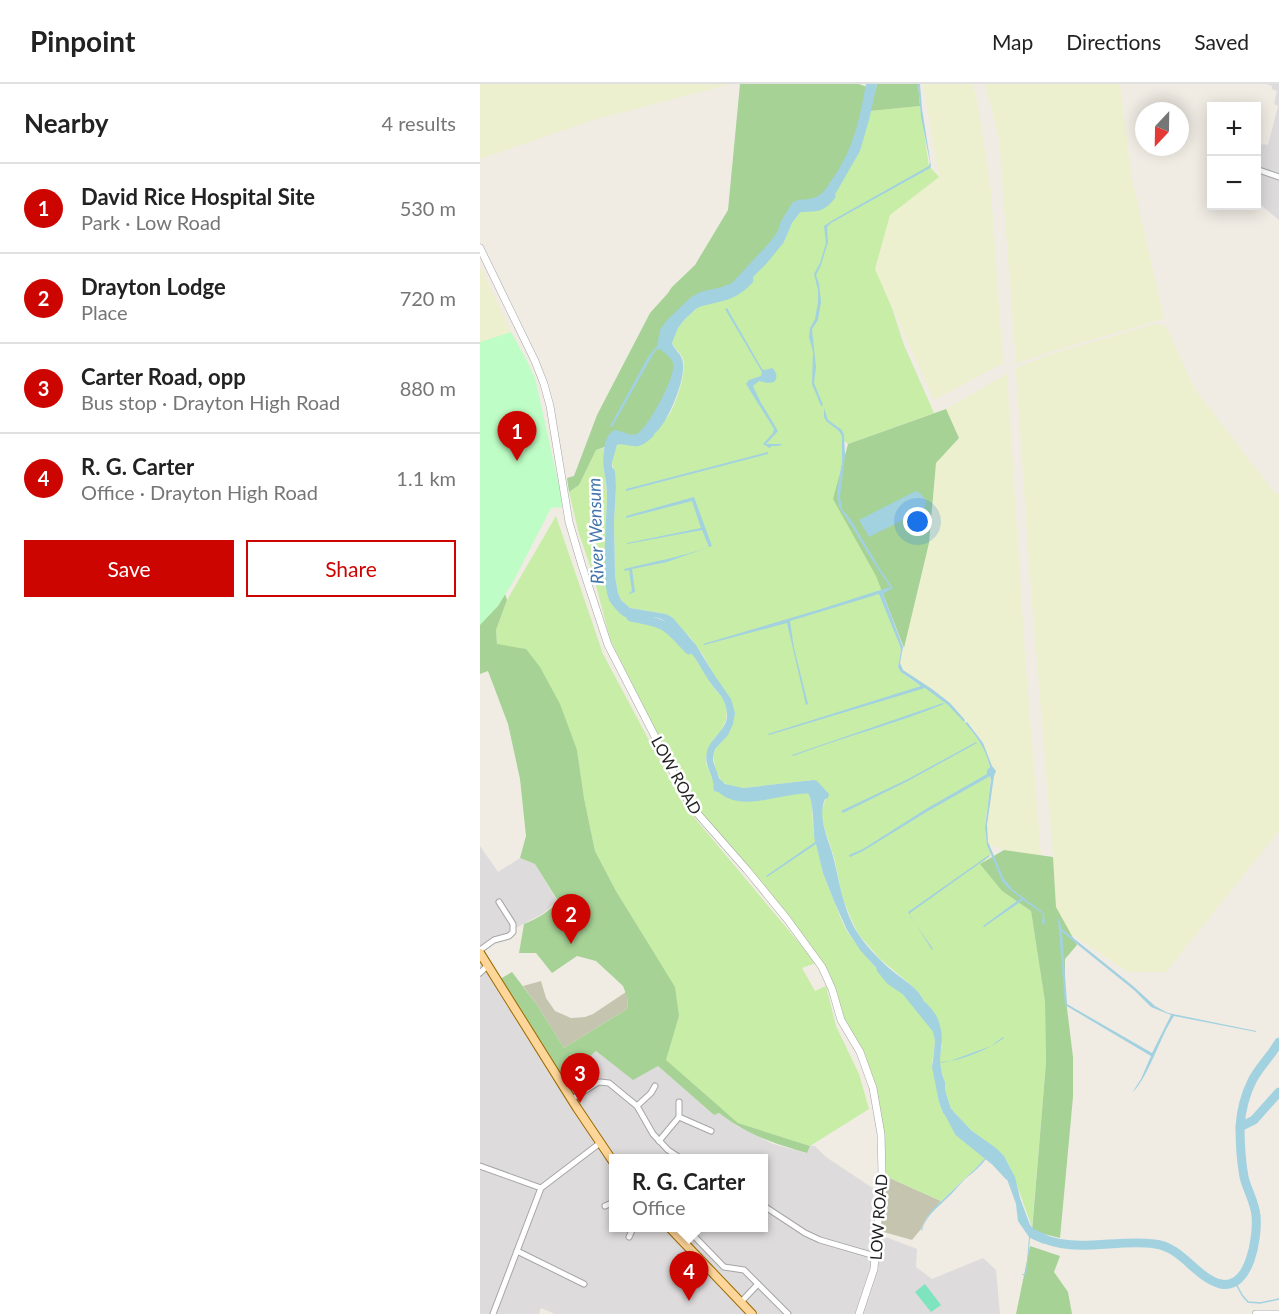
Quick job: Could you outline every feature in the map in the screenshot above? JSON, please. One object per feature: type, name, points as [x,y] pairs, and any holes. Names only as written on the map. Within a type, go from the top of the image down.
[{"type":"main road","points":[[480,951],[609,1156]]},
{"type":"main road","points":[[675,1232],[752,1314]]},
{"type":"street","points":[[1261,171],[1279,177]]},
{"type":"street","name":"LOW ROAD","points":[[480,248],[531,351],[544,384],[550,406],[569,522],[608,645],[687,799],[780,911],[822,967],[832,989],[841,1020],[866,1066],[879,1114],[882,1174],[872,1278],[859,1314]]},
{"type":"street","points":[[480,951],[494,940],[509,936],[513,932],[513,924],[503,903]]},
{"type":"street","points":[[480,973],[488,965]]},
{"type":"street","points":[[572,1100],[597,1083],[609,1083],[638,1106],[653,1134],[674,1154]]},
{"type":"street","points":[[638,1106],[655,1086]]},
{"type":"street","points":[[659,1141],[679,1117],[680,1102]]},
{"type":"street","points":[[691,1122],[694,1114]]},
{"type":"street","points":[[679,1117],[711,1131]]},
{"type":"street","points":[[493,1314],[542,1188],[600,1143]]},
{"type":"street","points":[[480,1166],[542,1188]]},
{"type":"street","points":[[605,1206],[609,1204]]},
{"type":"street","points":[[768,1210],[819,1240],[875,1256]]},
{"type":"street","points":[[629,1237],[631,1232]]},
{"type":"street","points":[[692,1232],[724,1268],[744,1270],[788,1314]]},
{"type":"street","points":[[518,1251],[584,1284]]},
{"type":"street","points":[[741,1302],[758,1284]]},
{"type":"street","points":[[1256,1314],[1279,1314]]},
{"type":"shaded area","points":[[480,84],[731,84],[593,120],[480,159]]},
{"type":"shaded area","points":[[923,84],[973,84],[991,192],[1003,363],[934,400],[875,269],[890,215],[939,177]]},
{"type":"shaded area","points":[[985,84],[1120,84],[1131,174],[1164,319],[1052,351],[1016,364],[999,138]]},
{"type":"shaded area","points":[[1267,84],[1279,84],[1279,220],[1261,205],[1261,145],[1268,145],[1278,106],[1274,104],[1277,91],[1272,89],[1272,86]]},
{"type":"shaded area","points":[[480,266],[511,332],[480,342]]},
{"type":"shaded area","points":[[1155,324],[1167,328],[1194,388],[1273,491],[1279,495],[1279,831],[1166,972],[1128,972],[1071,934],[1056,907],[1016,371],[1021,366],[1051,354]]},
{"type":"shaded area","points":[[1007,374],[1025,655],[1041,856],[990,846],[987,838],[987,825],[995,773],[983,743],[978,734],[950,703],[905,672],[900,663],[929,543],[936,463],[959,438],[946,409]]},
{"type":"shaded area","points":[[480,846],[498,872],[520,858],[535,864],[557,901],[542,914],[516,928],[480,955]]},
{"type":"shaded area","points":[[480,963],[493,983],[513,1004],[564,1081],[596,1051],[633,1079],[658,1066],[714,1115],[719,1113],[737,1126],[773,1144],[806,1153],[810,1146],[815,1146],[826,1157],[874,1189],[870,1231],[917,1249],[916,1267],[932,1279],[983,1258],[996,1270],[1000,1314],[555,1314],[541,1308],[539,1314],[480,1314]]},
{"type":"shaded area","points":[[541,981],[546,998],[555,1011],[571,1018],[593,1014],[626,992],[627,1009],[564,1048],[523,986]]},
{"type":"shaded area","points":[[883,1175],[941,1201],[912,1240],[880,1231]]},
{"type":"green space","points":[[740,84],[859,84],[867,87],[860,129],[826,203],[816,207],[801,207],[745,284],[732,294],[701,302],[668,332],[670,354],[676,368],[648,435],[635,442],[620,441],[596,450],[579,485],[569,492],[567,478],[574,476],[597,415],[650,313],[695,265],[728,210]]},
{"type":"green space","points":[[877,84],[918,84],[920,106],[870,111]]},
{"type":"green space","points":[[920,106],[929,166],[939,177],[890,215],[875,269],[892,308],[904,345],[934,413],[848,444],[843,440],[838,486],[890,587],[879,591],[901,650],[898,667],[907,677],[935,694],[953,709],[976,736],[986,754],[990,766],[990,792],[985,830],[991,853],[981,864],[1002,891],[1031,911],[1045,1002],[1046,1063],[1032,1227],[1004,1156],[972,1131],[951,1109],[940,1067],[942,1045],[933,1012],[910,984],[880,959],[859,935],[851,919],[843,899],[834,857],[822,821],[822,810],[826,798],[814,780],[743,788],[722,782],[716,771],[713,756],[715,749],[730,731],[735,713],[703,655],[690,637],[666,614],[630,608],[621,600],[615,576],[616,487],[613,453],[619,443],[635,442],[666,419],[673,407],[684,365],[681,355],[672,343],[678,328],[703,303],[718,296],[784,242],[792,223],[802,210],[817,206],[860,151],[870,111]]},
{"type":"green space","points":[[511,332],[535,378],[562,507],[551,508],[513,582],[498,606],[480,625],[480,342]]},
{"type":"green space","points":[[946,409],[959,438],[936,463],[929,543],[904,648],[876,576],[833,499],[848,444]]},
{"type":"green space","points":[[604,448],[607,495],[605,559],[607,588],[634,620],[654,618],[665,622],[694,656],[713,687],[723,698],[727,709],[726,720],[721,731],[713,740],[706,758],[714,783],[714,791],[734,796],[793,789],[808,793],[812,804],[813,830],[823,873],[846,930],[875,967],[907,992],[930,1021],[935,1040],[932,1062],[943,1113],[961,1133],[989,1154],[941,1201],[883,1175],[884,1129],[875,1086],[845,1021],[829,972],[799,930],[701,814],[679,779],[610,639],[569,492],[579,485],[596,450]]},
{"type":"green space","points":[[556,516],[603,654],[683,804],[816,963],[802,968],[815,991],[826,986],[836,1026],[859,1074],[869,1109],[810,1146],[738,1123],[665,1060],[679,1016],[644,937],[595,851],[577,750],[497,644],[496,630],[507,600]]},
{"type":"green space","points":[[480,518],[507,600],[496,630],[497,644],[526,649],[540,667],[560,704],[577,750],[595,851],[616,891],[675,987],[679,1016],[666,1060],[738,1123],[810,1146],[807,1153],[761,1138],[719,1113],[714,1115],[658,1066],[633,1080],[596,1051],[564,1081],[500,979],[512,972],[537,1005],[564,1048],[627,1009],[628,999],[623,986],[596,961],[577,956],[552,973],[536,953],[519,953],[524,924],[543,914],[558,901],[535,864],[520,858],[526,836],[520,779],[508,724],[488,671],[480,674]]},
{"type":"green space","points":[[1004,850],[1053,857],[1056,907],[1077,945],[1065,959],[1065,992],[1073,1057],[1073,1097],[1060,1238],[1032,1231],[1046,1063],[1045,1002],[1031,911],[1002,891],[980,864]]},
{"type":"green space","points":[[1030,1246],[1060,1256],[1054,1272],[1068,1292],[1072,1314],[1016,1314]]},
{"type":"green space","points":[[925,1284],[941,1305],[931,1312],[915,1292]]},
{"type":"water","points":[[866,84],[877,84],[869,120],[860,151],[833,198],[825,204],[802,210],[792,223],[784,242],[743,287],[718,296],[696,309],[685,319],[678,328],[672,343],[681,357],[683,366],[677,395],[668,415],[652,435],[639,441],[623,442],[617,445],[612,462],[616,487],[615,576],[621,600],[630,608],[666,614],[673,618],[696,645],[731,699],[735,713],[733,724],[728,735],[715,749],[713,756],[719,778],[725,784],[743,788],[814,780],[829,794],[823,806],[823,820],[849,916],[869,948],[917,991],[935,1013],[942,1036],[940,1062],[950,1061],[991,1046],[1004,1038],[990,1047],[973,1054],[957,1060],[940,1063],[951,1109],[972,1131],[1004,1156],[1015,1177],[1030,1225],[1045,1234],[1044,1244],[1030,1238],[1027,1272],[1025,1276],[1021,1274],[1026,1273],[1029,1237],[1018,1221],[1016,1204],[1007,1179],[998,1161],[991,1155],[934,1211],[921,1230],[927,1217],[933,1209],[989,1154],[961,1132],[943,1113],[932,1067],[935,1040],[930,1021],[907,992],[879,971],[860,950],[847,930],[823,873],[816,844],[766,876],[815,842],[812,804],[808,793],[802,790],[786,789],[743,797],[714,791],[706,756],[709,746],[727,720],[723,699],[667,623],[655,617],[631,619],[625,617],[611,603],[606,583],[607,495],[603,461],[605,444],[608,436],[614,430],[635,435],[642,430],[666,389],[671,378],[673,363],[660,349],[656,350],[612,427],[610,426],[648,357],[657,346],[660,330],[690,298],[700,292],[732,283],[771,241],[793,202],[820,195],[839,169],[850,146],[858,123]]},
{"type":"water","points":[[918,84],[920,84],[930,168],[827,227],[828,242],[816,275],[821,302],[818,320],[812,329],[816,367],[814,383],[823,405],[821,406],[812,384],[813,352],[809,337],[818,302],[814,274],[826,243],[824,226],[929,166]]},
{"type":"water","points":[[727,308],[762,369],[772,368],[776,373],[774,382],[759,381],[753,386],[778,431],[766,444],[782,444],[779,446],[769,448],[763,444],[774,429],[746,384],[749,380],[761,376],[762,372],[725,309]]},
{"type":"water","points":[[824,408],[828,420],[842,430],[844,435],[845,455],[840,497],[842,509],[893,588],[883,594],[903,647],[900,663],[903,670],[950,703],[965,720],[964,722],[948,705],[925,688],[768,734],[921,686],[901,672],[898,667],[900,646],[879,594],[790,621],[794,648],[808,704],[806,705],[787,623],[703,644],[890,587],[839,507],[837,493],[842,461],[842,436],[826,421]]},
{"type":"water","points":[[768,452],[768,454],[626,491],[626,489]]},
{"type":"water","points":[[916,491],[926,501],[921,511],[869,537],[859,520]]},
{"type":"water","points":[[694,497],[712,546],[667,562],[632,569],[635,592],[629,594],[632,591],[629,570],[624,569],[709,547],[702,530],[627,544],[701,528],[692,501],[626,518],[626,516]]},
{"type":"water","points":[[943,703],[907,718],[792,755]]},
{"type":"water","points":[[967,722],[983,743],[996,771],[987,825],[988,842],[1004,879],[1013,890],[1044,913],[1045,925],[1042,923],[1043,914],[1023,900],[983,926],[1021,898],[1002,881],[987,845],[985,828],[990,776],[863,851],[850,857],[849,855],[863,849],[987,774],[990,767],[986,755],[977,738],[965,723]]},
{"type":"water","points":[[976,742],[908,781],[843,813],[841,811],[908,779]]},
{"type":"water","points":[[990,856],[910,913],[910,915],[908,912]]},
{"type":"water","points":[[1058,918],[1062,929],[1155,1006],[1168,1013],[1256,1032],[1174,1016],[1149,1067],[1132,1093],[1151,1056],[1065,1005]],"holes":[[[1062,932],[1134,990],[1151,1007],[1171,1015],[1152,1053],[1067,1004]]]},
{"type":"waterway","name":"River Wensum","points":[[798,208],[820,205],[831,196]]},
{"type":"waterway","name":"River Wensum","points":[[700,302],[732,293],[749,280]]},
{"type":"waterway","name":"River Wensum","points":[[616,440],[637,442],[650,433]]},
{"type":"waterway","name":"River Wensum","points":[[631,617],[664,626],[689,650]]},
{"type":"waterway","name":"River Wensum","points":[[723,790],[732,795],[753,797],[809,789]]},
{"type":"waterway","name":"River Wensum","points":[[881,969],[890,980],[906,991],[935,1027]]},
{"type":"waterway","name":"River Wensum","points":[[1240,1127],[1241,1115],[1250,1086],[1279,1042]]},
{"type":"waterway","name":"River Wensum","points":[[1034,1234],[1063,1244],[1140,1243],[1165,1246],[1212,1281],[1231,1284],[1239,1279],[1250,1260],[1256,1225],[1254,1206],[1244,1177],[1240,1127],[1254,1120],[1279,1092]]},
{"type":"waterway","name":"River Wensum","points":[[949,1113],[959,1132],[995,1161],[1009,1176]]},
{"type":"waterway","points":[[1235,1282],[1248,1302],[1260,1303],[1279,1299]]},
{"type":"place","name":"David Rice Hospital Site","points":[[517,461]]},
{"type":"place","name":"Drayton Lodge","points":[[571,944]]},
{"type":"place","name":"Carter Road, opp","points":[[580,1103]]},
{"type":"place","name":"R. G. Carter","points":[[689,1301]]}]
